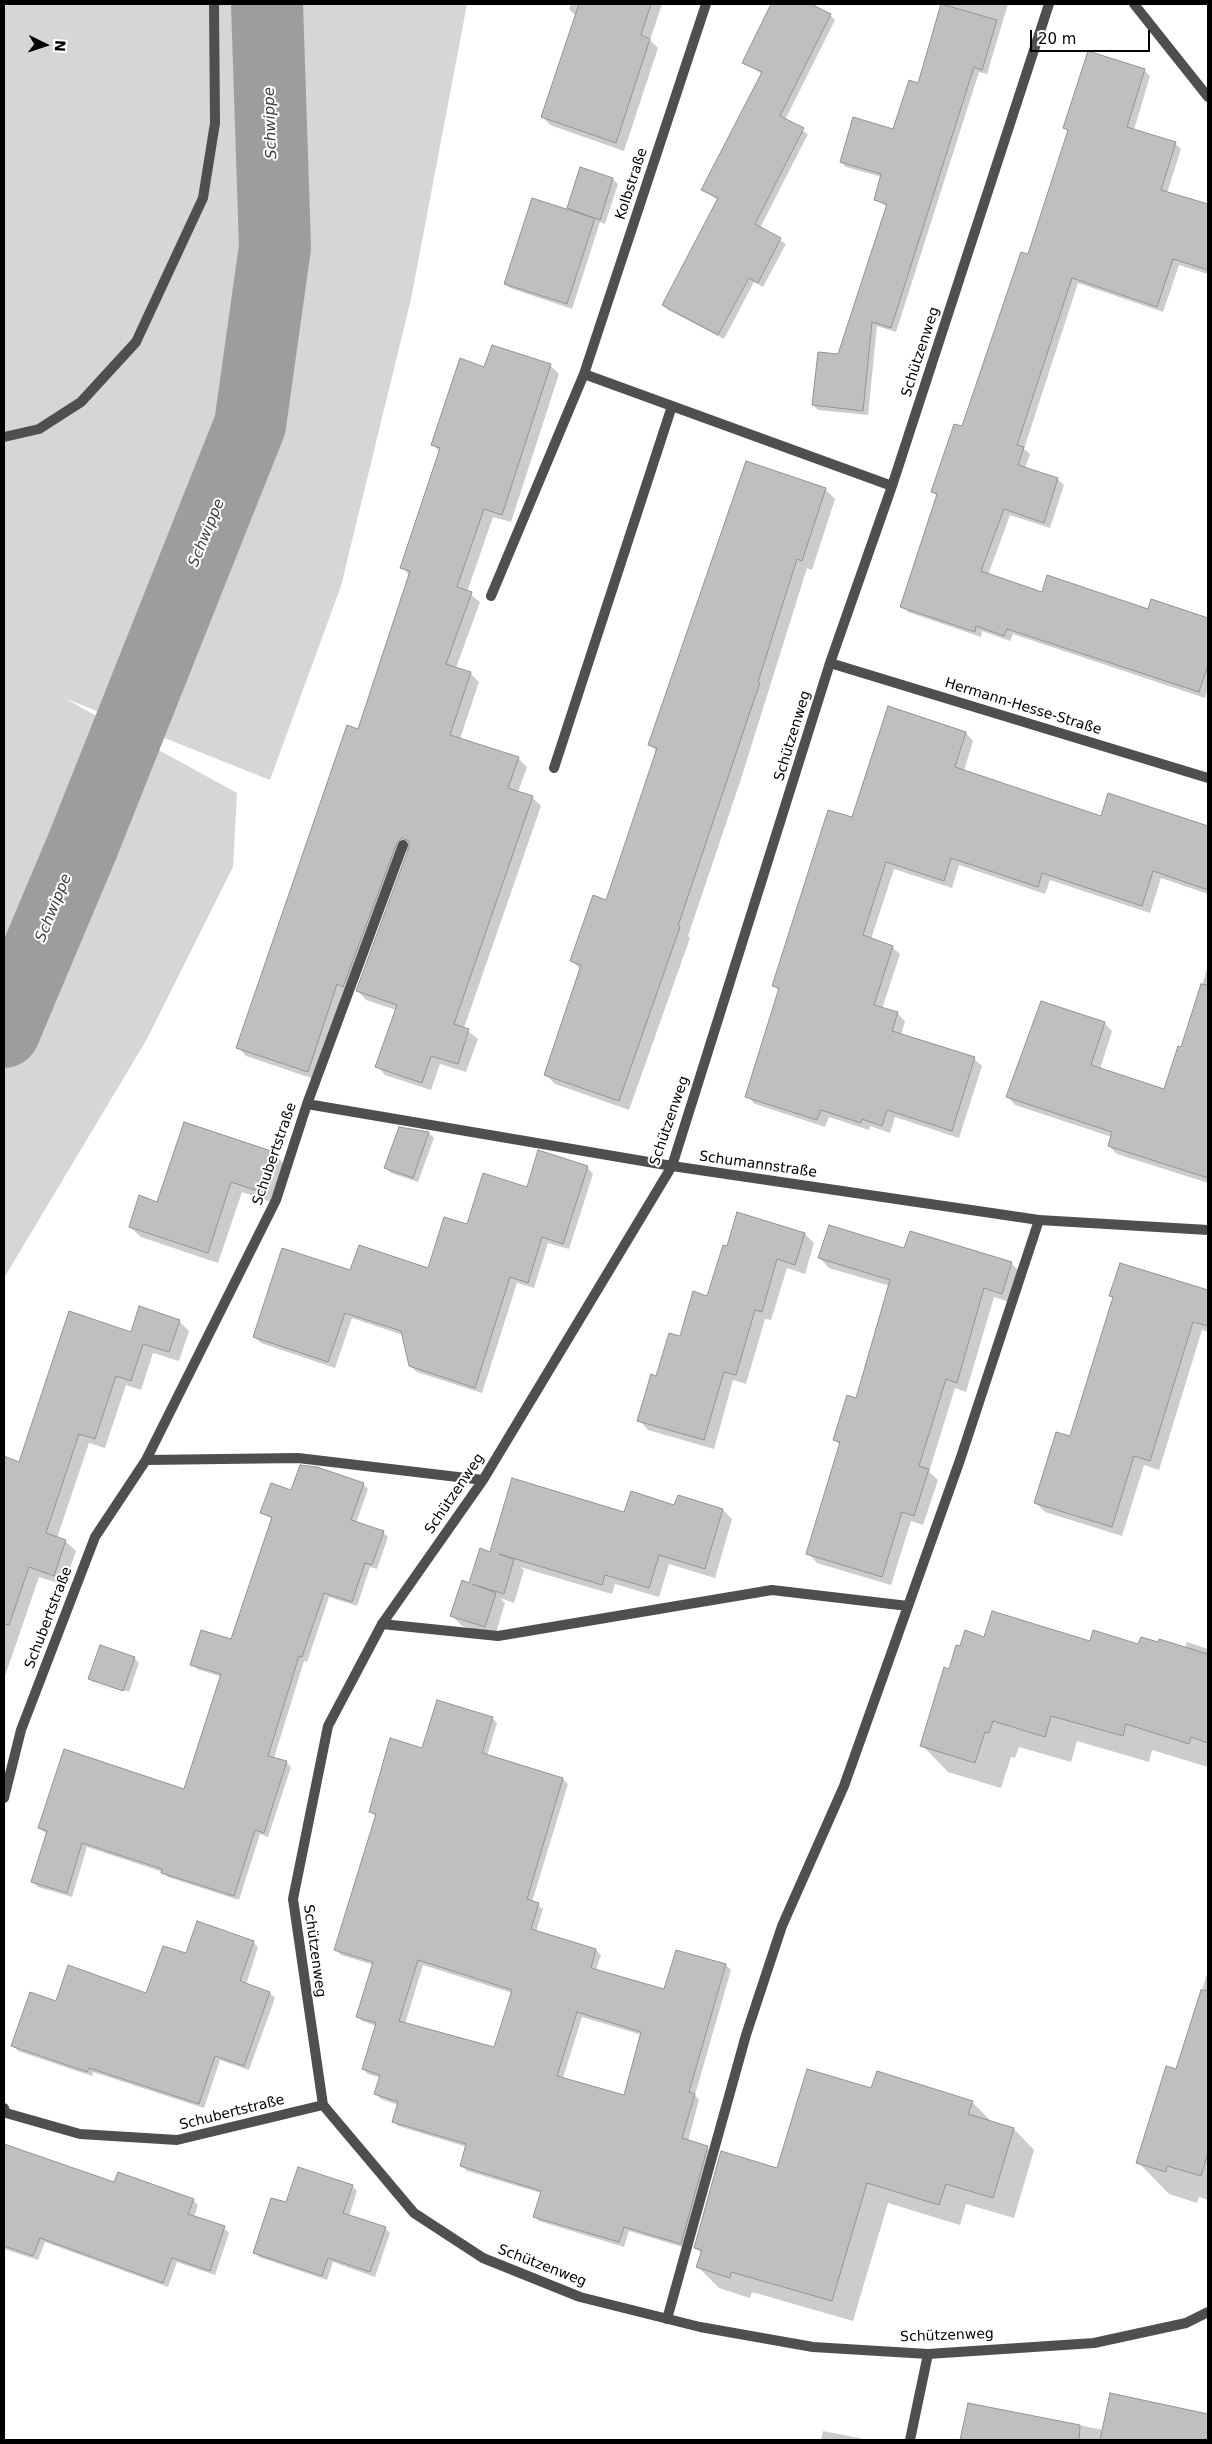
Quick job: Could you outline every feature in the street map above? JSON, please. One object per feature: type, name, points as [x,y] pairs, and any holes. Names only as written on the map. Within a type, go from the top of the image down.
[{"type":"street","points":[[4,437],[40,429],[81,402],[136,342],[203,198],[215,123],[214,4]]},
{"type":"street","name":"Kolbstraße","points":[[491,596],[584,374],[706,4]]},
{"type":"street","name":"Schützenweg","points":[[1049,4],[892,486],[830,663],[672,1166],[483,1480],[382,1624],[328,1726],[293,1899],[323,2105],[414,2213],[483,2258],[580,2297],[700,2327],[813,2347],[928,2354],[1094,2342],[1186,2323],[1208,2312]]},
{"type":"street","points":[[1134,4],[1208,97]]},
{"type":"street","points":[[584,374],[892,486]]},
{"type":"street","points":[[554,768],[672,406]]},
{"type":"street","name":"Hermann-Hesse-Straße","points":[[830,663],[1208,778]]},
{"type":"street","name":"Schubertstraße","points":[[4,1798],[21,1730],[95,1537],[146,1460],[276,1200],[307,1104],[403,845]]},
{"type":"street","name":"Schumannstraße","points":[[307,1104],[672,1166],[1039,1220],[1208,1230]]},
{"type":"street","points":[[667,2319],[746,2035],[782,1926],[844,1786],[960,1460],[1039,1220]]},
{"type":"street","points":[[146,1460],[298,1458],[483,1480]]},
{"type":"street","points":[[382,1624],[498,1636],[772,1590],[908,1606]]},
{"type":"street","name":"Schubertstraße","points":[[4,2108],[6,2113],[80,2134],[177,2140],[323,2105]]},
{"type":"street","points":[[910,2440],[928,2354]]},
{"type":"shaded area","points":[[4,4],[467,4],[411,299],[341,586],[270,780],[64,698],[237,793],[233,867],[147,1039],[4,1278]]},
{"type":"building","points":[[579,4],[651,4],[641,35],[650,39],[616,143],[541,117]]},
{"type":"building","points":[[771,4],[811,4],[831,14],[780,116],[804,128],[755,224],[781,238],[758,283],[749,278],[718,335],[662,305],[718,198],[701,190],[762,72],[742,63]]},
{"type":"building","points":[[941,4],[997,20],[982,70],[974,67],[891,328],[872,322],[863,411],[812,405],[818,352],[838,354],[887,204],[874,200],[881,174],[840,162],[853,117],[893,129],[909,80],[918,83]]},
{"type":"building","points":[[1088,51],[1145,69],[1127,127],[1176,142],[1161,190],[1208,204],[1208,270],[1173,259],[1157,307],[1072,278],[1017,445],[1024,447],[1018,465],[1058,478],[1044,523],[1004,509],[981,571],[1042,592],[1047,575],[1148,609],[1151,599],[1208,618],[1208,665],[1199,692],[1007,629],[1004,636],[976,626],[975,632],[900,607],[937,494],[931,492],[954,424],[962,426],[1021,252],[1028,254],[1068,130],[1063,128]]},
{"type":"building","points":[[580,167],[613,178],[600,220],[595,218],[567,304],[504,284],[532,198],[594,218],[567,208]]},
{"type":"building","points":[[492,345],[551,364],[502,515],[484,509],[457,587],[472,592],[446,664],[471,672],[450,735],[519,757],[508,788],[533,796],[454,1024],[469,1029],[458,1064],[431,1056],[422,1083],[375,1067],[397,1005],[356,991],[409,847],[409,841],[402,838],[397,843],[343,987],[337,984],[308,1072],[236,1048],[347,725],[358,729],[410,571],[400,568],[440,448],[431,445],[460,358],[484,367]]},
{"type":"building","points":[[746,461],[826,488],[802,561],[797,559],[758,682],[760,683],[678,926],[680,927],[619,1101],[544,1075],[581,965],[570,961],[593,895],[606,900],[657,748],[648,745]]},
{"type":"building","points":[[888,706],[966,732],[955,767],[1101,816],[1108,793],[1208,826],[1208,890],[1153,871],[1142,906],[1042,873],[1038,887],[951,858],[944,881],[886,862],[863,935],[893,946],[874,1005],[898,1012],[892,1031],[975,1057],[952,1131],[887,1110],[882,1126],[862,1119],[861,1123],[821,1110],[817,1120],[745,1097],[779,988],[772,986],[828,810],[852,817]]},
{"type":"building","points":[[1201,984],[1208,985],[1208,1178],[1108,1146],[1112,1132],[1006,1097],[1041,1001],[1105,1022],[1091,1065],[1164,1089],[1178,1046],[1181,1047]]},
{"type":"building","points":[[184,1122],[274,1152],[261,1192],[231,1182],[208,1253],[129,1227],[139,1195],[157,1202]]},
{"type":"building","points":[[399,1127],[429,1132],[413,1178],[384,1168]]},
{"type":"building","points":[[538,1150],[588,1166],[563,1244],[542,1237],[528,1283],[510,1277],[475,1388],[409,1366],[401,1331],[345,1313],[328,1362],[253,1337],[282,1248],[350,1270],[359,1245],[428,1268],[444,1217],[467,1224],[483,1173],[527,1187]]},
{"type":"building","points":[[737,1212],[805,1233],[795,1265],[777,1259],[762,1312],[755,1310],[736,1375],[724,1372],[704,1440],[637,1421],[651,1374],[656,1376],[669,1333],[680,1336],[693,1291],[707,1296],[723,1245],[727,1246]]},
{"type":"building","points":[[829,1225],[904,1248],[910,1231],[1012,1262],[1002,1294],[984,1288],[957,1383],[946,1379],[919,1466],[929,1469],[914,1516],[902,1512],[882,1577],[806,1554],[840,1442],[833,1440],[847,1395],[856,1398],[890,1280],[818,1258]]},
{"type":"building","points":[[1120,1263],[1208,1290],[1208,1326],[1193,1322],[1150,1461],[1134,1456],[1112,1527],[1034,1503],[1056,1432],[1070,1436],[1113,1297],[1109,1296]]},
{"type":"building","points":[[139,1306],[180,1320],[169,1352],[143,1344],[131,1381],[116,1376],[95,1439],[79,1434],[46,1533],[66,1540],[54,1576],[29,1567],[9,1625],[4,1624],[4,1456],[19,1462],[69,1311],[131,1332]]},
{"type":"building","points":[[300,1465],[317,1467],[364,1483],[351,1520],[384,1531],[372,1565],[365,1563],[352,1602],[324,1593],[302,1657],[299,1656],[268,1756],[287,1761],[264,1833],[255,1830],[234,1896],[161,1873],[162,1869],[82,1843],[67,1893],[31,1882],[47,1831],[38,1828],[64,1749],[184,1789],[221,1674],[190,1665],[201,1630],[231,1639],[272,1517],[260,1513],[271,1483],[291,1490]]},
{"type":"building","points":[[512,1478],[624,1512],[631,1491],[674,1505],[678,1495],[723,1509],[705,1569],[659,1555],[649,1588],[605,1575],[602,1585],[499,1554],[514,1559],[504,1594],[472,1584],[496,1593],[485,1627],[450,1616],[462,1580],[469,1583],[480,1548],[490,1552]]},
{"type":"building","points":[[992,1611],[1090,1641],[1093,1630],[1138,1644],[1141,1637],[1158,1642],[1159,1639],[1208,1654],[1208,1743],[1191,1737],[1189,1744],[1126,1724],[1123,1736],[1051,1716],[1045,1737],[993,1721],[989,1733],[985,1732],[975,1763],[920,1746],[944,1667],[949,1669],[956,1645],[960,1646],[965,1630],[984,1637]]},
{"type":"building","points":[[100,1645],[135,1657],[123,1691],[88,1679]]},
{"type":"building","points":[[437,1700],[493,1717],[482,1753],[563,1778],[527,1899],[539,1903],[531,1929],[596,1949],[591,1968],[664,1989],[676,1950],[726,1964],[689,2092],[695,2094],[682,2138],[708,2146],[681,2244],[624,2227],[619,2242],[533,2217],[541,2191],[460,2166],[466,2144],[392,2122],[398,2102],[374,2094],[380,2075],[362,2069],[376,2023],[356,2017],[373,1962],[334,1950],[376,1814],[369,1812],[390,1738],[422,1748]],"holes":[[[418,1960],[512,1990],[494,2047],[399,2021]],[[577,2012],[641,2032],[624,2095],[557,2076]]]},
{"type":"building","points":[[197,1921],[254,1941],[240,1981],[270,1992],[244,2066],[215,2056],[199,2104],[89,2068],[87,2072],[11,2046],[30,1992],[56,2001],[68,1965],[146,1993],[163,1946],[186,1953]]},
{"type":"building","points":[[1201,1990],[1208,1991],[1208,2153],[1201,2176],[1167,2166],[1166,2172],[1136,2163],[1166,2066],[1176,2069]]},
{"type":"building","points":[[807,2069],[871,2088],[877,2071],[973,2101],[968,2114],[1014,2128],[993,2198],[946,2184],[939,2205],[867,2183],[832,2301],[731,2272],[730,2278],[696,2267],[702,2250],[694,2248],[721,2151],[777,2168]]},
{"type":"building","points":[[4,2144],[114,2182],[118,2172],[194,2199],[188,2214],[225,2226],[210,2271],[172,2258],[163,2283],[40,2238],[33,2256],[4,2246]]},
{"type":"building","points":[[298,2167],[353,2185],[343,2213],[386,2227],[370,2272],[328,2258],[322,2276],[253,2253],[271,2198],[286,2202]]},
{"type":"building","points":[[1110,2393],[1208,2414],[1208,2440],[1100,2440]]},
{"type":"building","points":[[968,2403],[1080,2425],[1079,2440],[960,2440]]},
{"type":"waterway","name":"Schwippe","points":[[4,1032],[82,847],[250,425],[275,247],[267,4]]}]
